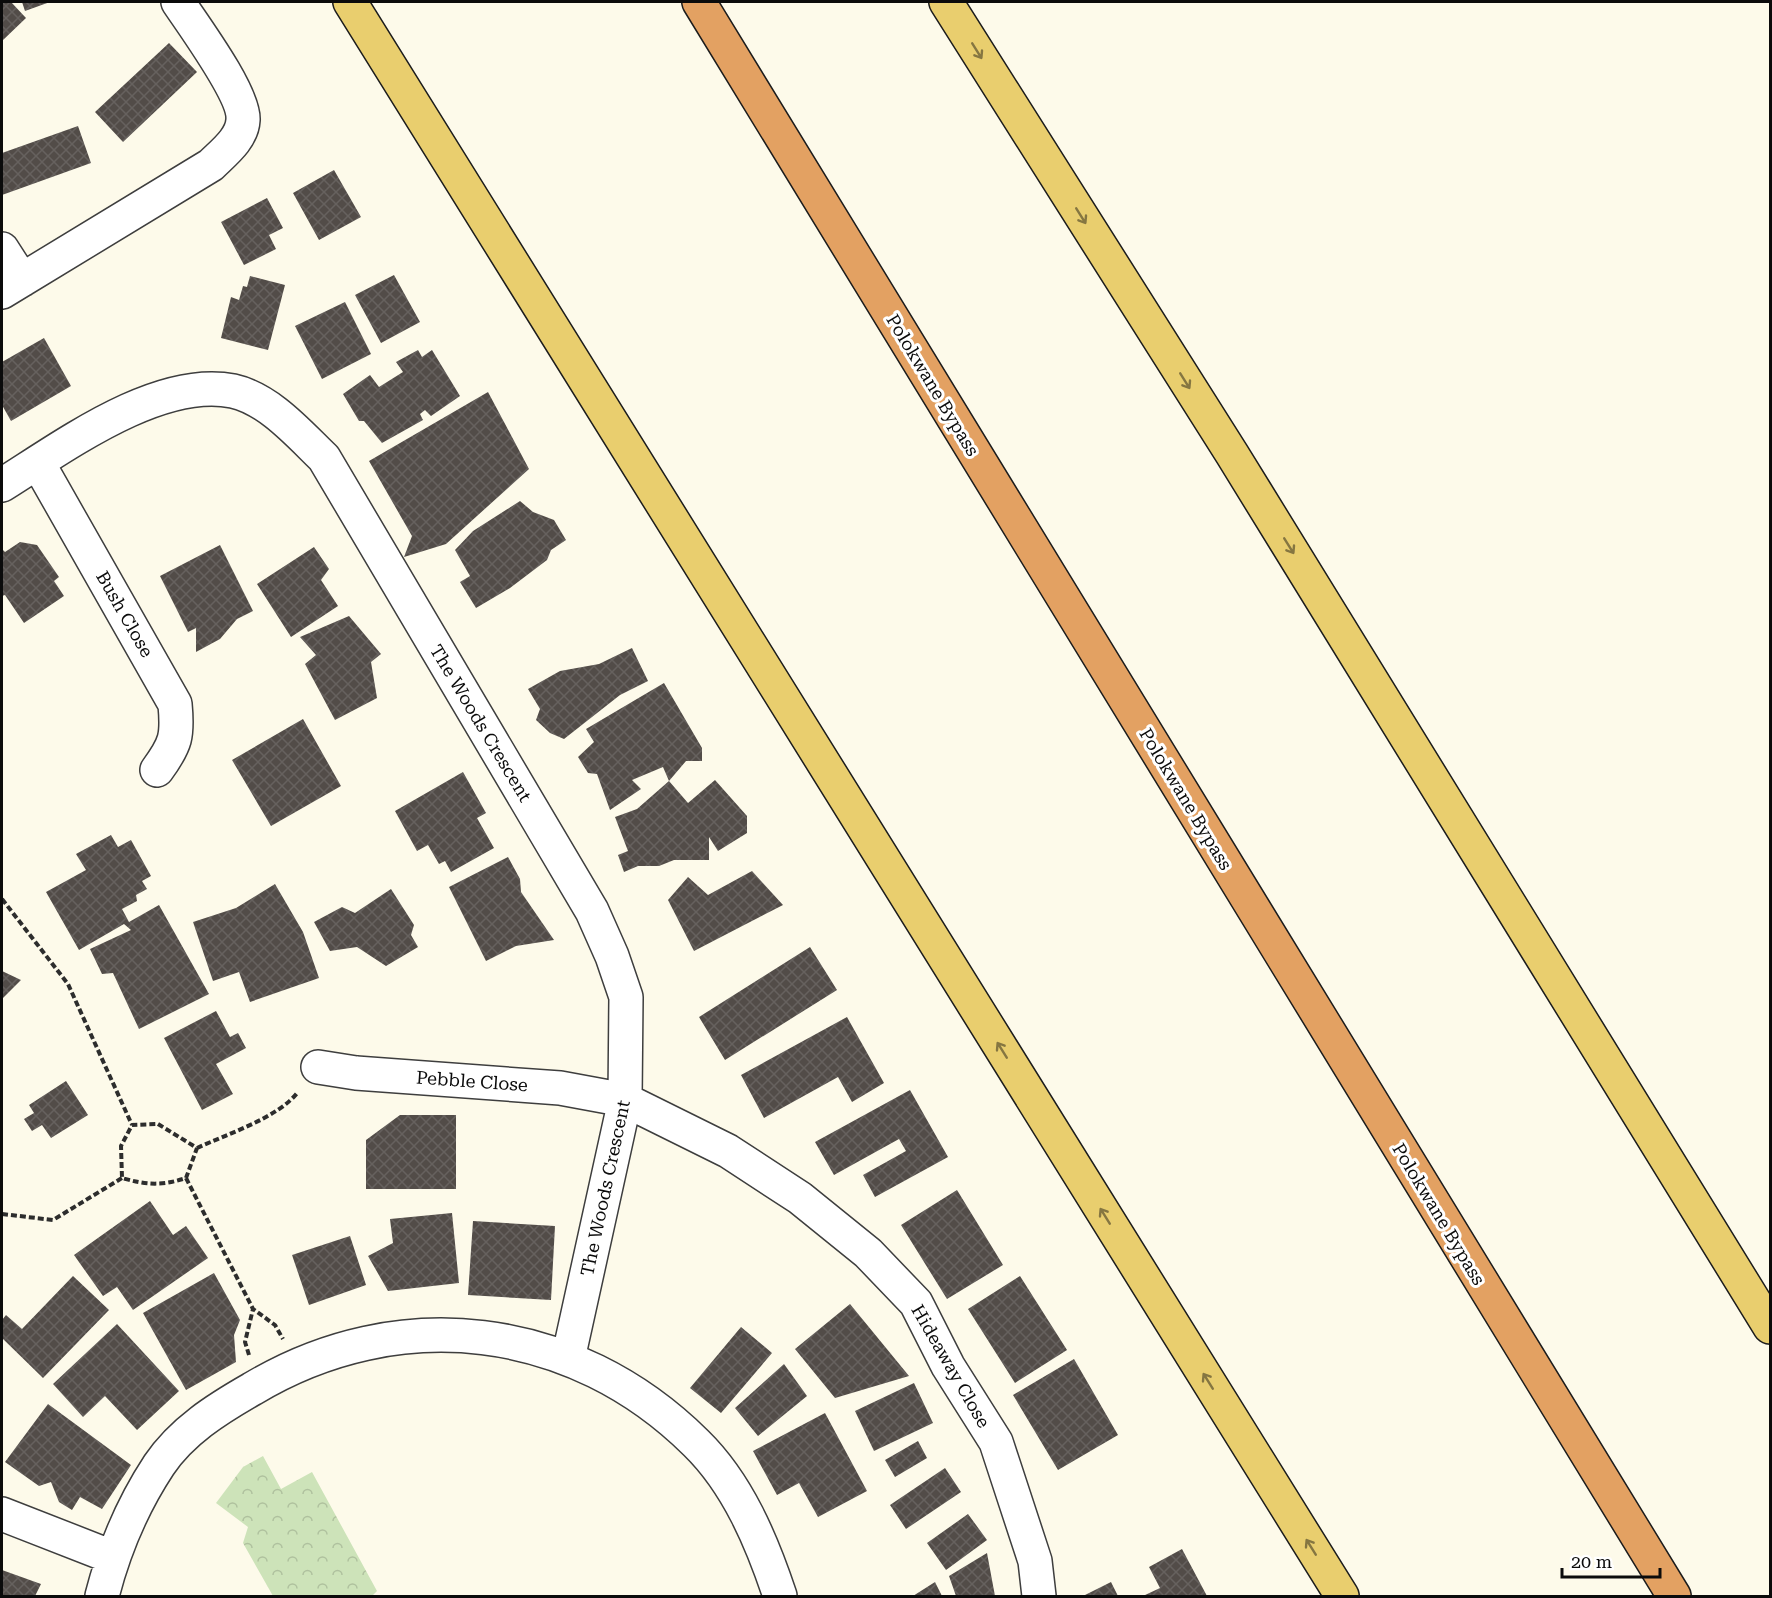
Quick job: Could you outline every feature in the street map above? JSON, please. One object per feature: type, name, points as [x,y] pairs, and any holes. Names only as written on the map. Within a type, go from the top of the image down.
[{"type":"highway","name":"Polokwane Bypass","points":[[699,2],[1674,1596]]},
{"type":"main road","points":[[350,2],[1342,1596]]},
{"type":"main road","points":[[946,2],[1238,464],[1770,1326]]},
{"type":"street","points":[[2,249],[12,286],[211,165],[238,136],[243,120],[239,99],[178,2]]},
{"type":"street","name":"The Woods Crescent","points":[[2,485],[115,414],[190,389],[234,391],[268,408],[324,458],[592,911],[612,956],[626,997],[625,1100],[568,1359]]},
{"type":"street","name":"Bush Close","points":[[38,463],[175,704],[177,731],[172,749],[157,770]]},
{"type":"street","name":"Pebble Close","points":[[318,1067],[356,1073],[560,1088],[625,1100]]},
{"type":"street","name":"Hideaway Close","points":[[625,1100],[728,1151],[800,1198],[868,1253],[916,1303],[948,1366],[996,1442],[1035,1561],[1039,1596]]},
{"type":"street","points":[[102,1596],[112,1557],[123,1529],[160,1463],[204,1417],[298,1362],[380,1339],[456,1334],[512,1341],[568,1359],[616,1381],[661,1411],[697,1444],[731,1486],[764,1547],[780,1596]]},
{"type":"street","points":[[2,1514],[112,1557]]},
{"type":"path","points":[[2,899],[68,984],[132,1125]]},
{"type":"path","points":[[298,1362],[274,1325],[253,1309],[186,1178],[197,1148],[291,1101],[318,1067]]},
{"type":"path","points":[[132,1125],[158,1124],[197,1148]]},
{"type":"path","points":[[122,1178],[121,1146],[132,1125]]},
{"type":"path","points":[[2,1214],[53,1220],[122,1178],[148,1186],[167,1184],[186,1178]]},
{"type":"path","points":[[253,1309],[245,1342],[260,1383]]},
{"type":"green space","points":[[263,1456],[281,1489],[312,1472],[377,1591],[372,1596],[273,1596],[243,1543],[248,1527],[216,1503],[243,1467]]},
{"type":"building","points":[[2,2],[11,2],[26,18],[2,41]]},
{"type":"building","points":[[22,2],[50,2],[25,11]]},
{"type":"building","points":[[169,43],[197,72],[123,142],[95,112]]},
{"type":"building","points":[[78,126],[91,163],[2,195],[2,153]]},
{"type":"building","points":[[334,170],[361,217],[319,240],[293,193]]},
{"type":"building","points":[[267,198],[283,228],[269,235],[276,249],[244,265],[221,222]]},
{"type":"building","points":[[394,275],[420,322],[381,343],[355,295]]},
{"type":"building","points":[[250,276],[285,285],[268,350],[221,338],[231,297],[239,300],[243,286],[247,287]]},
{"type":"building","points":[[345,302],[371,354],[322,379],[295,326]]},
{"type":"building","points":[[44,338],[71,386],[11,421],[2,405],[2,362]]},
{"type":"building","points":[[418,350],[422,357],[432,350],[460,396],[431,416],[425,410],[420,414],[423,420],[382,443],[364,421],[359,421],[343,394],[370,375],[379,387],[403,372],[396,362]]},
{"type":"building","points":[[488,392],[529,469],[446,544],[404,557],[412,536],[369,461]]},
{"type":"building","points":[[520,501],[533,512],[554,520],[566,540],[551,550],[547,560],[510,588],[476,608],[460,582],[470,576],[455,550],[473,531]]},
{"type":"building","points":[[20,542],[37,545],[59,577],[54,581],[64,596],[24,623],[5,595],[2,596],[2,549],[5,552]]},
{"type":"building","points":[[220,545],[253,611],[237,619],[220,639],[196,652],[196,628],[188,632],[160,576]]},
{"type":"building","points":[[314,547],[329,569],[321,580],[338,606],[291,637],[257,584]]},
{"type":"building","points":[[349,616],[381,654],[371,662],[377,698],[335,720],[305,664],[316,655],[300,637]]},
{"type":"building","points":[[632,648],[648,681],[620,695],[564,739],[550,733],[536,720],[540,709],[528,689],[560,671],[599,664]]},
{"type":"building","points":[[664,683],[702,748],[702,761],[686,761],[669,781],[663,767],[632,780],[641,789],[610,810],[597,774],[588,773],[578,757],[594,742],[586,729]]},
{"type":"building","points":[[303,719],[341,786],[271,826],[232,760]]},
{"type":"building","points":[[463,772],[486,813],[477,818],[494,848],[451,872],[445,861],[439,864],[428,845],[417,851],[395,811]]},
{"type":"building","points":[[715,780],[747,816],[747,833],[718,851],[709,837],[709,860],[674,860],[659,866],[638,866],[624,872],[618,855],[628,851],[615,817],[637,809],[669,781],[688,803]]},
{"type":"building","points":[[111,835],[118,847],[131,840],[151,876],[142,881],[147,889],[136,895],[137,901],[122,909],[129,922],[159,905],[209,994],[139,1029],[113,973],[102,974],[90,949],[131,930],[124,924],[79,950],[46,892],[86,870],[76,854]]},
{"type":"building","points":[[508,857],[520,879],[521,892],[554,940],[516,946],[486,961],[449,887]]},
{"type":"building","points":[[752,871],[783,905],[694,951],[668,900],[688,877],[708,895]]},
{"type":"building","points":[[275,884],[303,932],[319,978],[250,1002],[239,972],[213,981],[193,922],[236,908]]},
{"type":"building","points":[[391,889],[414,925],[411,935],[418,947],[386,966],[357,947],[330,951],[314,922],[342,907],[355,913]]},
{"type":"building","points":[[810,947],[837,990],[725,1060],[699,1017]]},
{"type":"building","points":[[2,971],[21,980],[2,999]]},
{"type":"building","points":[[216,1011],[230,1037],[238,1033],[246,1048],[216,1064],[233,1094],[202,1110],[164,1038]]},
{"type":"building","points":[[847,1017],[884,1083],[852,1102],[838,1077],[764,1118],[741,1075]]},
{"type":"building","points":[[66,1081],[88,1115],[51,1138],[42,1125],[32,1131],[24,1119],[34,1113],[29,1105]]},
{"type":"building","points":[[910,1090],[948,1157],[875,1197],[863,1175],[906,1151],[899,1139],[834,1175],[815,1142]]},
{"type":"building","points":[[400,1115],[456,1115],[456,1189],[366,1189],[366,1140]]},
{"type":"building","points":[[957,1190],[1003,1265],[947,1299],[901,1225]]},
{"type":"building","points":[[150,1201],[173,1235],[186,1226],[208,1258],[133,1310],[117,1287],[103,1296],[74,1255]]},
{"type":"building","points":[[452,1213],[459,1283],[388,1291],[368,1256],[393,1243],[390,1219]]},
{"type":"building","points":[[473,1221],[555,1226],[551,1300],[468,1295]]},
{"type":"building","points":[[350,1236],[366,1285],[309,1305],[292,1255]]},
{"type":"building","points":[[214,1273],[240,1320],[234,1335],[236,1362],[186,1390],[143,1313]]},
{"type":"building","points":[[73,1276],[109,1310],[43,1378],[2,1338],[2,1320],[6,1315],[22,1329]]},
{"type":"building","points":[[1020,1276],[1067,1350],[1015,1383],[968,1309]]},
{"type":"building","points":[[850,1304],[909,1376],[835,1398],[795,1349]]},
{"type":"building","points":[[117,1324],[179,1391],[137,1430],[105,1396],[83,1417],[53,1384]]},
{"type":"building","points":[[741,1327],[772,1353],[721,1413],[690,1388]]},
{"type":"building","points":[[1074,1359],[1118,1435],[1058,1470],[1013,1395]]},
{"type":"building","points":[[784,1364],[807,1396],[758,1436],[735,1408]]},
{"type":"building","points":[[914,1383],[933,1423],[874,1451],[855,1411]]},
{"type":"building","points":[[48,1404],[131,1465],[102,1509],[80,1497],[72,1510],[59,1502],[51,1482],[39,1486],[5,1462]]},
{"type":"building","points":[[825,1413],[867,1491],[818,1517],[799,1483],[777,1495],[753,1451]]},
{"type":"building","points":[[918,1441],[927,1458],[895,1477],[885,1460]]},
{"type":"building","points":[[945,1468],[961,1492],[906,1529],[890,1505]]},
{"type":"building","points":[[968,1514],[987,1540],[946,1570],[927,1543]]},
{"type":"building","points":[[1182,1549],[1207,1596],[1143,1596],[1160,1588],[1149,1567]]},
{"type":"building","points":[[987,1553],[995,1596],[956,1596],[949,1576]]},
{"type":"building","points":[[2,1570],[41,1584],[35,1596],[2,1596]]},
{"type":"building","points":[[935,1582],[942,1596],[913,1596]]},
{"type":"building","points":[[1111,1582],[1118,1596],[1083,1596]]}]
